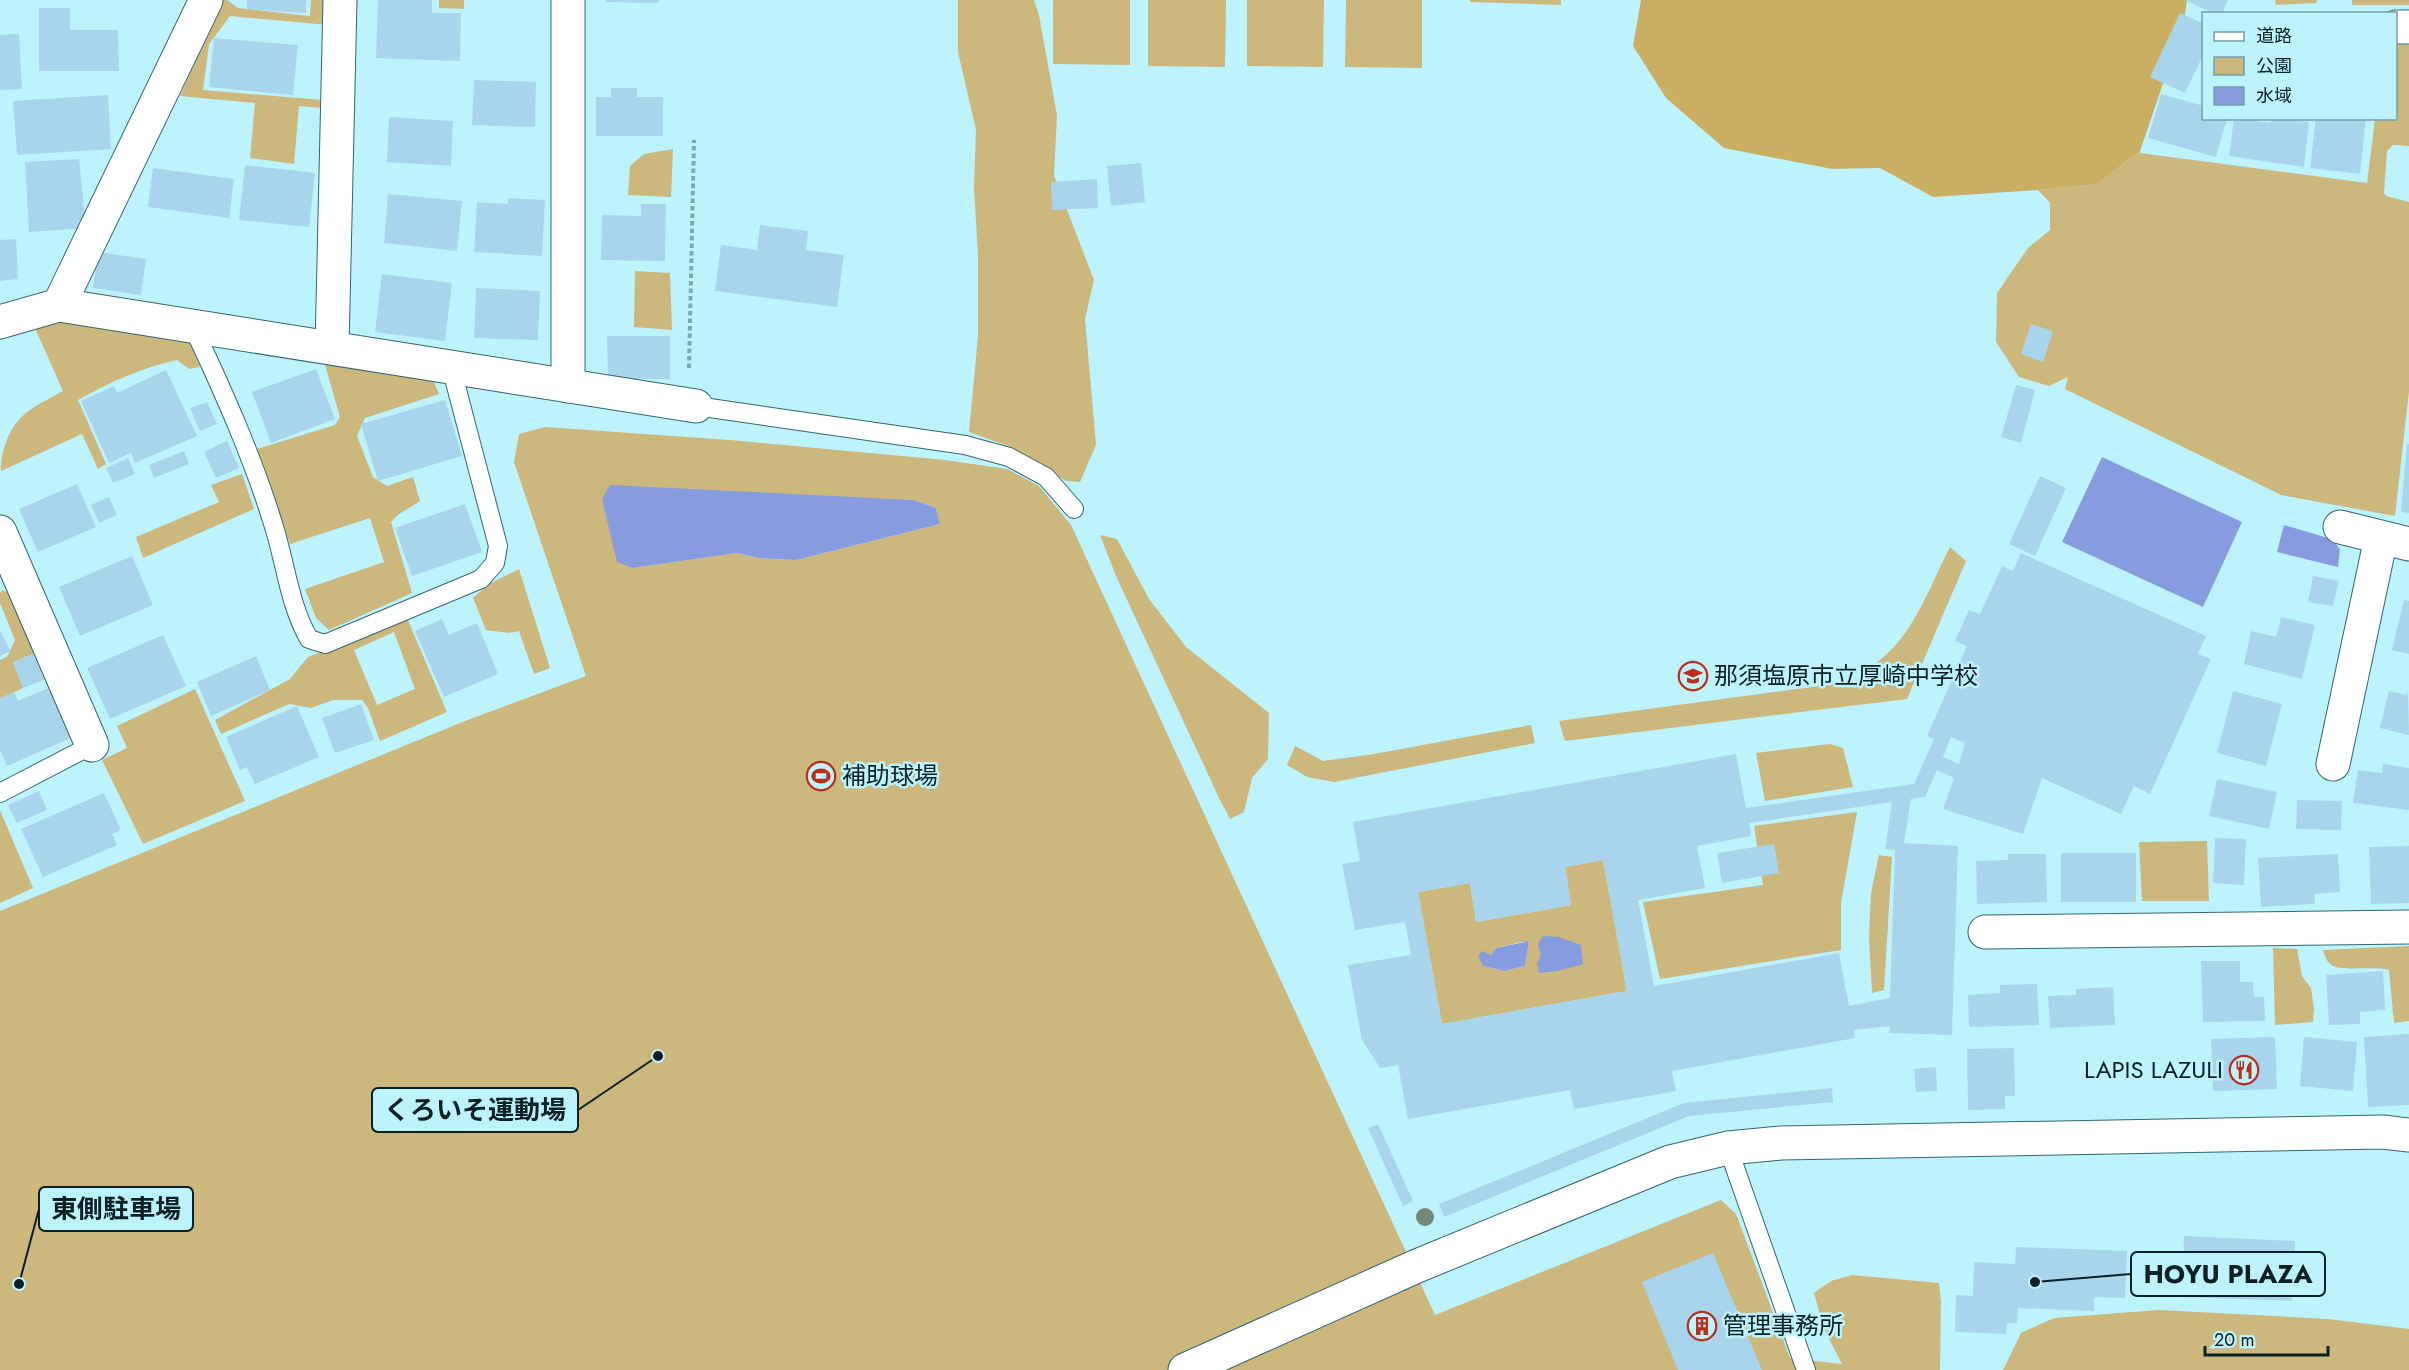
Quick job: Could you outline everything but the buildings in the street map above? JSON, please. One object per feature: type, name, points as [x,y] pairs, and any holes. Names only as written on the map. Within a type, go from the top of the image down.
[{"type":"street","points":[[59,305],[206,0]]},
{"type":"street","points":[[332,348],[340,0]]},
{"type":"street","points":[[568,0],[568,386]]},
{"type":"street","points":[[0,322],[59,305],[692,405]]},
{"type":"street","points":[[2333,764],[2395,541],[2340,527]]},
{"type":"street","points":[[0,532],[92,744]]},
{"type":"street","points":[[1985,932],[2409,927]]},
{"type":"street","points":[[1185,1370],[1417,1266],[1670,1162],[1728,1148],[1781,1143],[2371,1132],[2409,1135]]},
{"type":"lane","points":[[193,327],[234,415],[274,530],[298,619],[309,639],[325,644],[481,579],[495,563],[498,546],[451,367]]},
{"type":"lane","points":[[692,405],[965,445],[1009,457],[1046,477],[1074,509]]},
{"type":"lane","points":[[0,793],[92,744]]},
{"type":"lane","points":[[1728,1148],[1806,1370]]},
{"type":"path","points":[[692,405],[694,140]]},
{"type":"green space","points":[[222,0],[227,0],[238,8],[310,16],[311,0],[328,0],[328,25],[230,16],[209,44],[203,90],[323,100],[322,108],[299,106],[294,164],[250,158],[255,103],[180,96]]},
{"type":"green space","points":[[439,0],[464,0],[464,9],[439,8]]},
{"type":"green space","points":[[958,0],[1034,0],[1039,15],[1057,115],[1054,176],[1094,280],[1085,319],[1096,445],[1080,482],[1066,481],[1011,447],[969,432],[978,336],[978,256],[974,188],[976,130],[958,52]]},
{"type":"green space","points":[[1053,0],[1130,0],[1130,65],[1053,64]]},
{"type":"green space","points":[[1148,0],[1226,0],[1225,67],[1148,66]]},
{"type":"green space","points":[[1247,0],[1324,0],[1323,67],[1247,66]]},
{"type":"green space","points":[[1346,0],[1422,0],[1422,68],[1345,67]]},
{"type":"green space","points":[[1470,0],[1561,0],[1561,5],[1470,2]]},
{"type":"green space","points":[[2275,0],[2317,0],[2316,3],[2276,5]]},
{"type":"green space","points":[[2352,0],[2409,0],[2409,5],[2352,5]]},
{"type":"green space","points":[[2397,44],[2409,45],[2409,146],[2393,145],[2387,151],[2384,193],[2386,196],[2409,202],[2409,391],[2395,516],[2281,495],[2065,389],[2068,377],[2049,386],[2019,377],[1996,342],[1997,293],[2028,248],[2050,230],[2050,203],[2038,190],[2097,184],[2140,151],[2140,153],[2367,183],[2375,120],[2397,120]]},
{"type":"green space","points":[[673,149],[671,197],[628,195],[630,166],[644,154]]},
{"type":"green space","points":[[635,271],[670,273],[672,330],[634,327]]},
{"type":"green space","points":[[62,314],[189,339],[200,367],[189,369],[177,360],[164,363],[126,376],[78,400],[106,464],[98,469],[82,434],[1,471],[4,447],[15,424],[30,410],[63,391],[34,326]]},
{"type":"green space","points":[[323,358],[433,379],[439,394],[365,418],[357,436],[373,477],[387,486],[413,477],[420,501],[391,522],[412,593],[329,630],[316,618],[305,589],[384,562],[370,518],[290,544],[257,449],[335,425],[340,417]]},
{"type":"green space","name":"補助球場","points":[[545,427],[730,440],[945,460],[1007,469],[1039,486],[1071,525],[1435,1315],[1721,1200],[1736,1214],[1790,1358],[1842,1364],[1824,1329],[1814,1293],[1831,1281],[1852,1275],[1939,1283],[1940,1370],[0,1370],[0,911],[465,721],[586,676],[514,462],[519,434]],"holes":[[[843,498],[914,500],[936,508],[940,524],[796,560],[758,558],[737,553],[632,568],[617,561]]]},
{"type":"green space","points":[[242,474],[254,509],[143,558],[136,537],[219,502],[211,485]]},
{"type":"green space","points":[[1100,535],[1117,539],[1149,599],[1186,647],[1269,713],[1268,759],[1252,778],[1244,812],[1230,819],[1116,576]]},
{"type":"green space","points":[[1950,547],[1966,561],[1907,699],[1565,741],[1559,721],[1857,681],[1892,649],[1910,626]]},
{"type":"green space","points":[[519,569],[550,668],[534,674],[519,631],[509,633],[486,630],[473,598],[489,584]]},
{"type":"green space","points":[[3,590],[11,595],[38,652],[13,662],[23,688],[0,699],[0,660],[7,657],[15,640],[0,603],[0,593]]},
{"type":"green space","points":[[407,618],[447,712],[380,741],[368,708],[362,700],[333,700],[311,708],[289,704],[221,734],[215,720],[290,679],[308,657]],"holes":[[[394,632],[415,689],[377,705],[354,650]]]},
{"type":"green space","points":[[195,689],[245,801],[143,844],[102,760],[127,748],[117,726]]},
{"type":"green space","points":[[1531,725],[1535,743],[1334,782],[1307,777],[1287,765],[1295,746],[1323,761],[1374,754]]},
{"type":"green space","points":[[1830,744],[1843,748],[1853,787],[1765,801],[1756,753]]},
{"type":"green space","points":[[0,810],[33,888],[0,903]]},
{"type":"green space","points":[[1857,812],[1841,903],[1841,950],[1660,979],[1643,902],[1763,885],[1754,826]]},
{"type":"green space","points":[[2207,841],[2209,901],[2142,901],[2139,842]]},
{"type":"green space","points":[[1879,855],[1892,857],[1884,990],[1872,993],[1869,937],[1871,893]]},
{"type":"green space","points":[[1603,860],[1627,991],[1442,1024],[1418,892],[1470,883],[1476,922],[1571,905],[1565,867]],"holes":[[[1529,942],[1525,966],[1506,971],[1483,966],[1496,948]]]},
{"type":"green space","points":[[2409,946],[2409,1021],[2394,1023],[2389,970],[2333,966],[2326,959],[2323,950]]},
{"type":"green space","points":[[2273,948],[2297,949],[2302,976],[2311,988],[2313,1022],[2275,1025]]},
{"type":"green space","points":[[2159,1310],[2328,1319],[2409,1329],[2409,1370],[2003,1370],[2021,1333],[2054,1318]]},
{"type":"shaded area","points":[[1641,0],[2187,0],[2181,41],[2168,69],[2140,151],[2097,184],[1933,197],[1880,168],[1832,169],[1724,148],[1666,98],[1633,46]]},
{"type":"water","points":[[2102,457],[2242,522],[2203,607],[2062,542]]},
{"type":"water","points":[[610,485],[914,500],[936,508],[940,524],[796,560],[758,558],[737,553],[632,568],[617,562],[602,499]]},
{"type":"water","points":[[2284,525],[2331,539],[2340,549],[2338,567],[2277,552]]},
{"type":"water","points":[[1544,936],[1559,937],[1581,945],[1583,964],[1558,971],[1539,973],[1537,964],[1541,954],[1538,944]]},
{"type":"water","points":[[1529,941],[1525,966],[1505,971],[1483,966],[1478,956],[1482,951],[1491,955],[1496,948]]},
{"type":"place","name":"那須塩原市立厚崎中学校","points":[[1693,676]]},
{"type":"place","name":"補助球場","points":[[821,776]]},
{"type":"place","name":"くろいそ運動場","points":[[658,1056]]},
{"type":"place","name":"LAPIS LAZULI","points":[[2244,1070]]},
{"type":"place","name":"HOYU PLAZA","points":[[2035,1282]]},
{"type":"place","name":"東側駐車場","points":[[19,1284]]},
{"type":"place","name":"管理事務所","points":[[1702,1326]]}]
